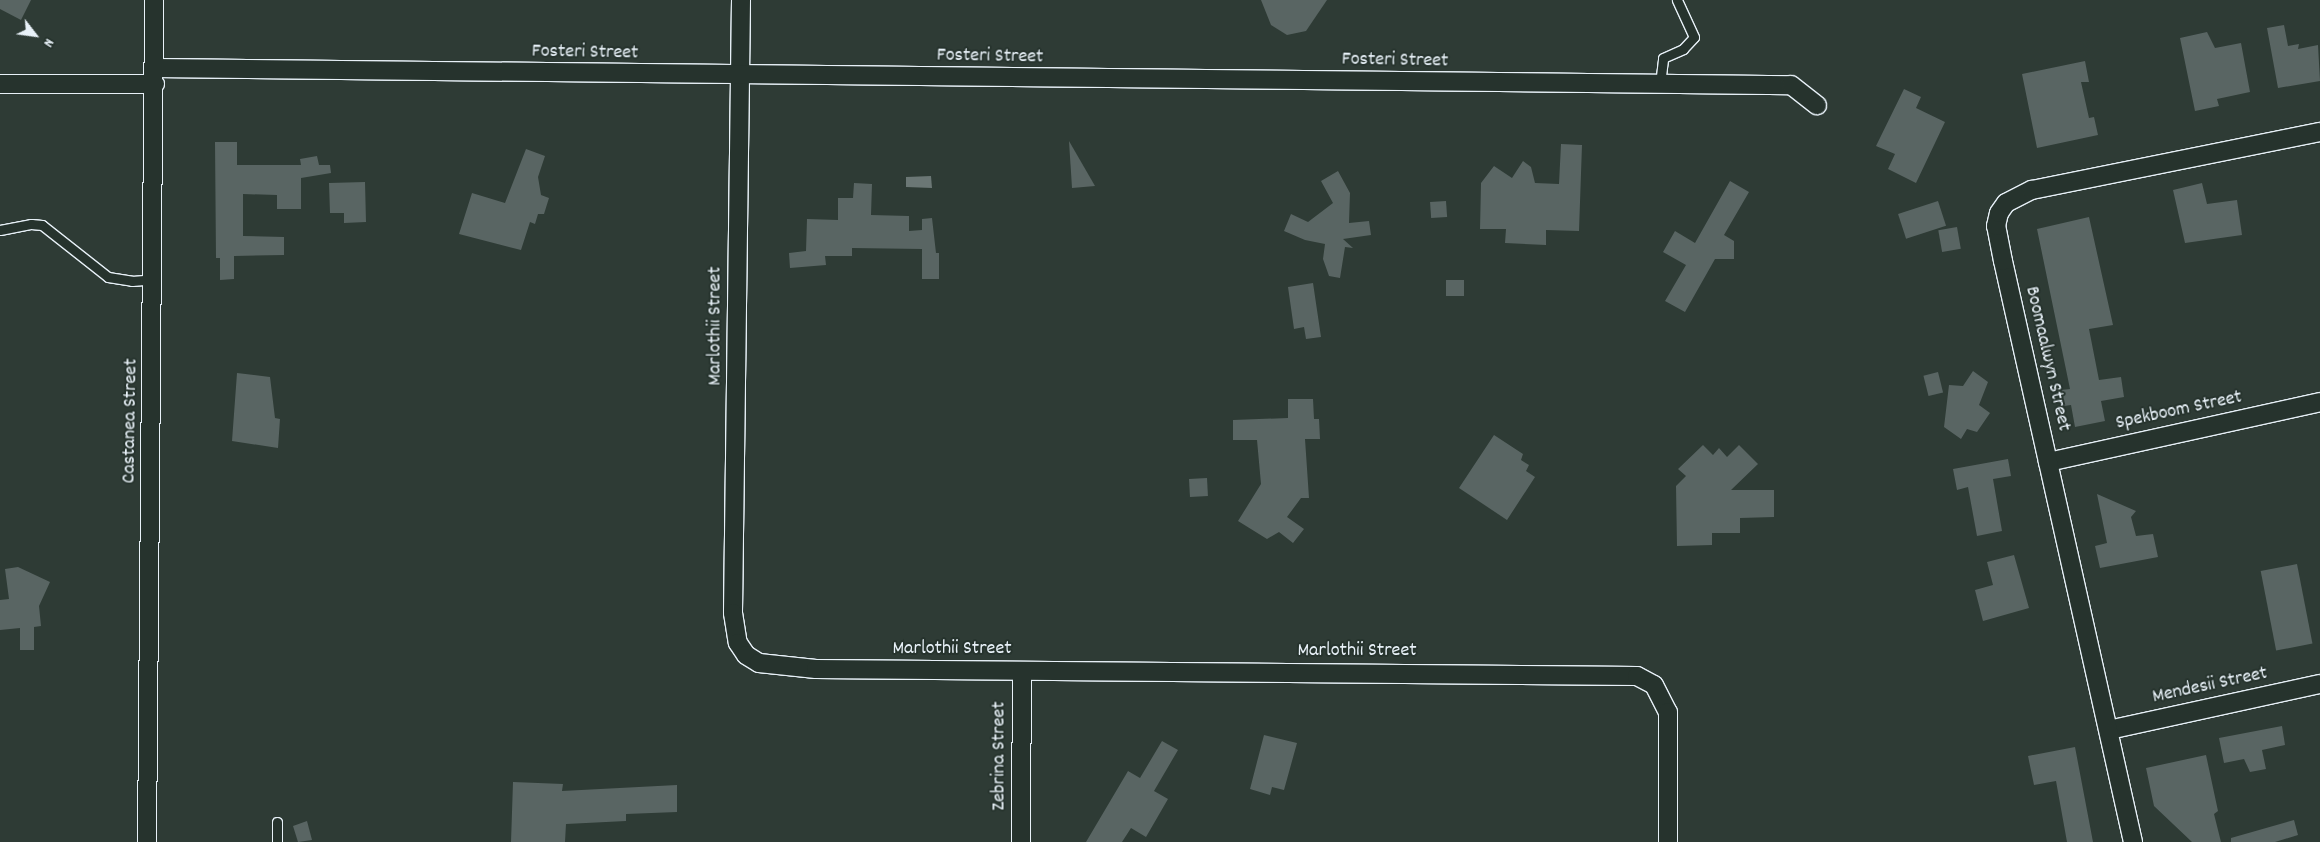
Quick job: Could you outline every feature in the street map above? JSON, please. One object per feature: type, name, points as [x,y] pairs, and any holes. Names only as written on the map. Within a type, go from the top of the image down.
[{"type":"street","name":"Castanea Street","points":[[148,842],[154,279],[154,0]]},
{"type":"street","name":"Marlothii Street","points":[[741,0],[734,613],[738,643],[746,656],[759,663],[816,669],[1614,674],[1645,678],[1660,692],[1668,712],[1668,842]]},
{"type":"street","name":"Fosteri Street","points":[[0,84],[155,76],[740,76],[1790,85],[1817,104]]},
{"type":"street","name":"Boomaalwyn Street","points":[[2133,842],[1996,226],[2006,203],[2032,190],[2320,132]]},
{"type":"street","name":"Spekboom Street","points":[[2048,462],[2320,402]]},
{"type":"street","name":"Zebrina Street","points":[[1021,842],[1022,671]]},
{"type":"street","name":"Mendesii Street","points":[[2109,730],[2320,684]]},
{"type":"lane","points":[[1660,84],[1663,58],[1683,49],[1694,37],[1677,0]]},
{"type":"lane","points":[[0,230],[31,224],[42,225],[108,277],[132,281],[154,279]]},
{"type":"lane","points":[[277,842],[278,822]]},
{"type":"shaded area","points":[[931,176],[932,188],[906,187],[906,177]]},
{"type":"building","points":[[0,0],[31,0],[21,20],[0,9]]},
{"type":"building","points":[[1261,0],[1327,0],[1306,31],[1287,35],[1271,25]]},
{"type":"building","points":[[2284,25],[2288,46],[2299,44],[2298,49],[2318,45],[2320,81],[2278,88],[2267,28]]},
{"type":"building","points":[[2207,32],[2215,48],[2241,43],[2250,92],[2217,99],[2219,106],[2195,111],[2180,38]]},
{"type":"building","points":[[2085,61],[2089,82],[2081,82],[2089,118],[2094,117],[2098,135],[2037,148],[2022,74]]},
{"type":"building","points":[[1904,89],[1921,97],[1916,108],[1945,122],[1916,183],[1888,169],[1895,154],[1876,146]]},
{"type":"building","points":[[1069,141],[1095,186],[1072,188]]},
{"type":"building","points":[[215,142],[237,142],[237,165],[301,165],[300,159],[317,156],[319,165],[330,165],[331,173],[301,178],[301,209],[277,209],[277,195],[243,194],[243,236],[284,237],[284,255],[234,256],[234,279],[220,280],[220,258],[216,258]]},
{"type":"building","points":[[1561,144],[1582,145],[1579,231],[1546,230],[1546,245],[1505,243],[1506,229],[1480,229],[1481,183],[1494,166],[1512,178],[1523,161],[1531,167],[1535,183],[1559,184]]},
{"type":"building","points":[[526,149],[545,156],[538,177],[541,195],[549,198],[544,214],[538,214],[535,224],[530,222],[521,250],[459,234],[472,193],[505,203]]},
{"type":"building","points":[[1338,171],[1350,193],[1349,223],[1369,221],[1371,235],[1343,239],[1353,248],[1345,247],[1340,278],[1329,276],[1323,259],[1325,244],[1305,240],[1284,231],[1291,214],[1308,222],[1333,203],[1321,181]]},
{"type":"building","points":[[1730,181],[1749,192],[1724,235],[1734,241],[1734,259],[1715,259],[1685,312],[1665,301],[1686,265],[1663,252],[1675,231],[1695,243]]},
{"type":"building","points":[[365,182],[366,222],[344,223],[344,213],[330,213],[329,183]]},
{"type":"building","points":[[854,183],[872,184],[871,215],[909,216],[909,231],[922,230],[922,219],[932,218],[936,253],[939,253],[939,279],[922,279],[922,249],[852,248],[852,256],[825,256],[826,265],[790,268],[789,253],[806,251],[807,219],[838,220],[838,198],[853,198]]},
{"type":"building","points":[[2202,183],[2207,204],[2237,200],[2242,235],[2185,243],[2173,190]]},
{"type":"building","points":[[1446,201],[1447,217],[1431,218],[1430,202]]},
{"type":"building","points":[[1938,201],[1946,226],[1906,239],[1898,214]]},
{"type":"building","points":[[2089,217],[2113,325],[2089,329],[2099,380],[2121,377],[2124,397],[2101,401],[2105,421],[2075,427],[2071,405],[2064,406],[2061,390],[2070,389],[2037,229]]},
{"type":"building","points":[[1957,227],[1961,249],[1942,252],[1938,230]]},
{"type":"building","points":[[1446,280],[1464,280],[1464,296],[1446,296]]},
{"type":"building","points":[[1313,283],[1321,337],[1306,339],[1304,327],[1294,329],[1288,287]]},
{"type":"building","points":[[1973,371],[1988,382],[1979,405],[1990,413],[1977,432],[1967,429],[1961,439],[1944,427],[1949,385],[1963,386]]},
{"type":"building","points":[[1938,372],[1943,392],[1929,396],[1923,376]]},
{"type":"building","points":[[237,373],[270,377],[275,418],[280,419],[278,448],[232,441]]},
{"type":"building","points":[[1288,399],[1313,399],[1314,419],[1319,419],[1320,439],[1305,439],[1309,498],[1301,498],[1287,517],[1304,529],[1293,543],[1279,532],[1267,539],[1238,521],[1261,484],[1257,440],[1233,440],[1233,420],[1288,418]]},
{"type":"building","points":[[1494,435],[1523,454],[1521,460],[1529,465],[1526,471],[1535,477],[1507,520],[1459,488]]},
{"type":"building","points":[[1703,445],[1713,455],[1719,448],[1727,457],[1739,445],[1758,464],[1731,490],[1774,490],[1774,517],[1740,518],[1740,533],[1712,533],[1712,545],[1677,546],[1676,486],[1686,476],[1678,469]]},
{"type":"building","points":[[2008,459],[2011,476],[1993,479],[2002,531],[1977,536],[1968,487],[1957,490],[1953,469]]},
{"type":"building","points":[[1207,478],[1208,496],[1190,497],[1189,479]]},
{"type":"building","points":[[2097,494],[2136,511],[2131,517],[2136,536],[2153,534],[2158,557],[2100,568],[2095,546],[2107,543]]},
{"type":"building","points":[[2014,555],[2029,608],[1983,621],[1975,590],[1993,585],[1987,562]]},
{"type":"building","points":[[2297,564],[2312,644],[2276,651],[2261,571]]},
{"type":"building","points":[[18,567],[50,582],[39,606],[41,626],[34,627],[34,650],[20,650],[20,628],[0,630],[0,600],[9,599],[5,569]]},
{"type":"building","points":[[2282,726],[2285,745],[2262,750],[2266,769],[2250,772],[2244,759],[2224,763],[2219,738]]},
{"type":"building","points":[[1264,735],[1297,743],[1284,790],[1272,787],[1270,795],[1250,789]]},
{"type":"building","points":[[1162,741],[1178,750],[1154,791],[1168,799],[1146,837],[1131,828],[1122,842],[1086,842],[1128,771],[1140,778]]},
{"type":"building","points":[[2075,747],[2093,842],[2067,842],[2056,781],[2034,785],[2028,756]]},
{"type":"building","points":[[2206,755],[2218,811],[2214,814],[2221,842],[2192,842],[2154,806],[2146,768]]},
{"type":"building","points":[[513,782],[563,784],[562,791],[677,785],[677,812],[626,814],[626,821],[566,824],[565,842],[511,842]]},
{"type":"building","points":[[2294,820],[2298,835],[2275,842],[2231,842],[2231,838]]},
{"type":"building","points":[[307,821],[312,840],[298,842],[293,826]]}]
